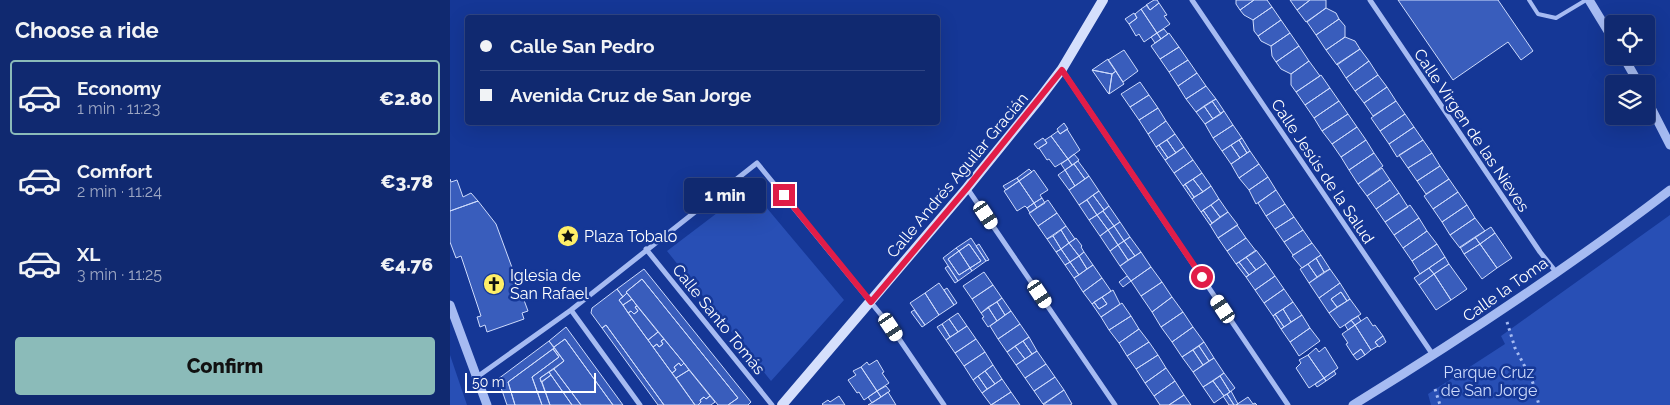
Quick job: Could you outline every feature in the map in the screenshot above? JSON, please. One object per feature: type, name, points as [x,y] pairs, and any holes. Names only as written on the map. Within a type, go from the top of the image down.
[{"type":"main road","name":"Calle Andrés Aguilar Gracián","points":[[782,405],[967,188],[1062,70],[1103,0]]},
{"type":"street","name":"Calle Jesús de la Salud","points":[[1192,0],[1433,356]]},
{"type":"street","name":"Calle Virgen de las Nieves","points":[[1370,0],[1540,252],[1556,272]]},
{"type":"street","points":[[1587,0],[1605,27]]},
{"type":"street","points":[[1062,70],[1288,405]]},
{"type":"street","points":[[1655,115],[1670,144]]},
{"type":"street","points":[[477,377],[571,310],[646,249],[757,164],[891,327],[944,405]]},
{"type":"street","points":[[967,188],[1115,405]]},
{"type":"street","name":"Calle la Toma","points":[[1353,405],[1433,356],[1503,309],[1670,190]]},
{"type":"street","name":"Calle Santo Tomás","points":[[646,249],[772,405]]},
{"type":"street","points":[[450,305],[487,405]]},
{"type":"street","points":[[571,310],[640,405]]},
{"type":"lane","points":[[1528,0],[1538,14],[1556,18],[1587,0]]},
{"type":"path","points":[[1503,309],[1515,348],[1532,380],[1539,405]]},
{"type":"path","points":[[1435,389],[1440,405]]},
{"type":"green space","points":[[750,188],[844,300],[771,381],[667,251]]},
{"type":"green space","name":"Parque Cruz de San Jorge","points":[[1670,215],[1670,405],[1431,405],[1428,394],[1505,344],[1501,336]]},
{"type":"green space","points":[[450,355],[467,405],[450,405]]},
{"type":"building","points":[[1157,0],[1159,3],[1150,10],[1146,5]]},
{"type":"building","points":[[1236,0],[1254,0],[1240,10]]},
{"type":"building","points":[[1254,0],[1267,0],[1272,7],[1253,20],[1244,15],[1240,10]]},
{"type":"building","points":[[1290,0],[1310,0],[1297,10]]},
{"type":"building","points":[[1310,0],[1326,0],[1326,8],[1306,22],[1297,10]]},
{"type":"building","points":[[1398,0],[1498,0],[1533,51],[1521,60],[1508,42],[1453,80]]},
{"type":"building","points":[[1159,3],[1167,15],[1164,16],[1170,24],[1157,33],[1141,9],[1147,5],[1150,10]]},
{"type":"building","points":[[1272,7],[1281,20],[1258,36],[1254,31],[1253,20]]},
{"type":"building","points":[[1326,8],[1336,13],[1339,19],[1316,35],[1307,22]]},
{"type":"building","points":[[1141,9],[1157,33],[1144,42],[1139,34],[1136,36],[1129,24],[1137,18],[1135,14]]},
{"type":"building","points":[[1134,13],[1137,18],[1129,24],[1125,19]]},
{"type":"building","points":[[1339,19],[1345,26],[1345,37],[1326,50],[1316,35]]},
{"type":"building","points":[[1281,20],[1290,33],[1271,46],[1261,41],[1258,36]]},
{"type":"building","points":[[1164,29],[1168,34],[1161,39],[1157,33]]},
{"type":"building","points":[[1157,33],[1161,39],[1155,43],[1151,37]]},
{"type":"building","points":[[1169,33],[1179,47],[1160,59],[1151,46]]},
{"type":"building","points":[[1290,33],[1299,46],[1276,62],[1272,56],[1271,46]]},
{"type":"building","points":[[1345,37],[1355,41],[1360,49],[1337,65],[1326,50]]},
{"type":"building","points":[[1299,46],[1309,61],[1291,74],[1281,69],[1276,62]]},
{"type":"building","points":[[1179,47],[1188,60],[1169,72],[1160,59]]},
{"type":"building","points":[[1360,49],[1369,61],[1346,78],[1337,64]]},
{"type":"building","points":[[1124,50],[1138,71],[1123,82],[1108,60]]},
{"type":"building","points":[[1108,59],[1116,71],[1112,74],[1092,70]]},
{"type":"building","points":[[1188,60],[1197,73],[1178,86],[1169,72]]},
{"type":"building","points":[[1309,61],[1320,76],[1296,92],[1291,85],[1291,74]]},
{"type":"building","points":[[1369,61],[1378,75],[1355,91],[1346,78]]},
{"type":"building","points":[[1092,70],[1112,74],[1109,94],[1108,93]]},
{"type":"building","points":[[1116,71],[1124,84],[1109,94],[1112,74]]},
{"type":"building","points":[[1197,73],[1206,86],[1186,99],[1178,86]]},
{"type":"building","points":[[1321,75],[1330,88],[1305,105],[1296,92]]},
{"type":"building","points":[[1378,75],[1387,87],[1364,103],[1355,91]]},
{"type":"building","points":[[1140,82],[1149,95],[1130,107],[1121,94]]},
{"type":"building","points":[[1206,86],[1216,99],[1196,112],[1186,99]]},
{"type":"building","points":[[1387,87],[1396,101],[1373,116],[1364,103]]},
{"type":"building","points":[[1330,88],[1339,101],[1314,118],[1305,105]]},
{"type":"building","points":[[1149,95],[1158,108],[1139,120],[1130,107]]},
{"type":"building","points":[[1216,99],[1224,111],[1221,114],[1212,101]]},
{"type":"building","points":[[1212,101],[1221,114],[1213,119],[1204,106]]},
{"type":"building","points":[[1339,101],[1348,114],[1322,131],[1314,118]]},
{"type":"building","points":[[1396,101],[1405,114],[1380,131],[1371,118]]},
{"type":"building","points":[[1204,106],[1213,119],[1205,124],[1196,112]]},
{"type":"building","points":[[1158,108],[1166,121],[1148,134],[1139,120]]},
{"type":"building","points":[[1224,111],[1233,125],[1213,138],[1205,124]]},
{"type":"building","points":[[1348,114],[1357,127],[1332,144],[1322,131]]},
{"type":"building","points":[[1405,114],[1414,127],[1389,144],[1380,131]]},
{"type":"building","points":[[1166,121],[1175,134],[1156,147],[1148,134]]},
{"type":"building","points":[[1064,123],[1068,129],[1060,134],[1057,129]]},
{"type":"building","points":[[1233,125],[1242,138],[1222,151],[1213,138]]},
{"type":"building","points":[[1357,127],[1366,140],[1341,157],[1332,144]]},
{"type":"building","points":[[1414,127],[1423,140],[1397,157],[1389,144]]},
{"type":"building","points":[[1067,129],[1080,150],[1068,159],[1051,136],[1058,131],[1060,134]]},
{"type":"building","points":[[1175,134],[1184,147],[1176,153],[1167,140]]},
{"type":"building","points":[[1051,136],[1068,159],[1055,167],[1049,159],[1047,160],[1039,148],[1047,143],[1045,140]]},
{"type":"building","points":[[1043,138],[1047,143],[1038,149],[1034,144]]},
{"type":"building","points":[[1242,138],[1250,151],[1247,153],[1239,140]]},
{"type":"building","points":[[1167,140],[1176,153],[1168,158],[1159,145]]},
{"type":"building","points":[[1239,140],[1247,153],[1240,158],[1231,145]]},
{"type":"building","points":[[1366,140],[1374,153],[1349,170],[1341,157]]},
{"type":"building","points":[[1423,140],[1432,153],[1408,168],[1399,155]]},
{"type":"building","points":[[1159,145],[1168,158],[1165,160],[1156,147]]},
{"type":"building","points":[[1231,145],[1240,158],[1231,164],[1222,151]]},
{"type":"building","points":[[1184,147],[1193,160],[1174,173],[1165,160]]},
{"type":"building","points":[[1250,151],[1259,164],[1239,178],[1231,164]]},
{"type":"building","points":[[1374,153],[1383,166],[1358,184],[1349,170]]},
{"type":"building","points":[[1432,153],[1440,166],[1417,181],[1408,168]]},
{"type":"building","points":[[1074,154],[1079,160],[1072,165],[1068,159]]},
{"type":"building","points":[[1068,159],[1072,165],[1065,170],[1061,164]]},
{"type":"building","points":[[1193,160],[1202,173],[1183,186],[1174,173]]},
{"type":"building","points":[[1078,161],[1089,176],[1085,179],[1074,164]]},
{"type":"building","points":[[1074,164],[1085,179],[1075,186],[1065,170]]},
{"type":"building","points":[[1259,164],[1268,177],[1249,190],[1239,178]]},
{"type":"building","points":[[1440,166],[1449,179],[1426,194],[1417,181]]},
{"type":"building","points":[[1382,168],[1390,180],[1367,196],[1358,184]]},
{"type":"building","points":[[1029,169],[1032,172],[1019,181],[1017,178]]},
{"type":"building","points":[[1034,170],[1048,190],[1040,195],[1042,198],[1034,203],[1019,181]]},
{"type":"building","points":[[1065,170],[1075,186],[1069,190],[1058,175]]},
{"type":"building","points":[[1202,173],[1211,186],[1203,192],[1193,179]]},
{"type":"building","points":[[1089,176],[1099,191],[1079,205],[1069,190]]},
{"type":"building","points":[[1268,177],[1276,190],[1256,204],[1249,190]]},
{"type":"building","points":[[1017,178],[1019,181],[1006,190],[1003,186]]},
{"type":"building","points":[[450,179],[451,182],[457,180],[463,197],[471,193],[478,201],[450,211]]},
{"type":"building","points":[[1193,179],[1203,192],[1194,197],[1185,184]]},
{"type":"building","points":[[1449,179],[1458,192],[1433,209],[1424,196]]},
{"type":"building","points":[[1390,180],[1399,193],[1376,209],[1367,196]]},
{"type":"building","points":[[1019,181],[1034,203],[1027,208],[1025,206],[1017,211],[1004,191]]},
{"type":"building","points":[[1185,184],[1194,197],[1192,199],[1183,186]]},
{"type":"building","points":[[1211,186],[1219,199],[1201,212],[1192,199]]},
{"type":"building","points":[[1276,190],[1285,204],[1266,216],[1258,203]]},
{"type":"building","points":[[1099,191],[1109,206],[1104,210],[1093,195]]},
{"type":"building","points":[[1458,192],[1467,205],[1442,222],[1433,209]]},
{"type":"building","points":[[1399,193],[1408,207],[1385,222],[1376,209]]},
{"type":"building","points":[[1093,195],[1104,210],[1097,215],[1087,200]]},
{"type":"building","points":[[1042,198],[1045,203],[1037,208],[1034,203]]},
{"type":"building","points":[[1219,199],[1228,212],[1220,217],[1211,205]]},
{"type":"building","points":[[1048,200],[1057,213],[1038,226],[1029,213]]},
{"type":"building","points":[[1087,200],[1097,215],[1089,220],[1079,205]]},
{"type":"building","name":"Iglesia de San Rafael","points":[[478,201],[496,224],[528,311],[522,313],[524,319],[487,332],[485,325],[480,327],[477,317],[481,316],[461,256],[456,258],[450,242],[450,211]]},
{"type":"building","points":[[1034,203],[1037,208],[1030,213],[1027,208]]},
{"type":"building","points":[[1285,204],[1294,217],[1275,229],[1266,216]]},
{"type":"building","points":[[1211,205],[1220,217],[1212,223],[1203,210]]},
{"type":"building","points":[[1410,205],[1419,218],[1394,235],[1385,222]]},
{"type":"building","points":[[1467,205],[1475,218],[1450,235],[1442,222]]},
{"type":"building","points":[[1109,206],[1120,222],[1114,226],[1103,211]]},
{"type":"building","points":[[1203,210],[1212,223],[1210,225],[1201,212]]},
{"type":"building","points":[[1103,211],[1114,226],[1108,230],[1097,215]]},
{"type":"building","points":[[1228,212],[1238,225],[1218,238],[1210,225]]},
{"type":"building","points":[[1057,213],[1066,226],[1047,239],[1038,226]]},
{"type":"building","points":[[1097,215],[1108,230],[1100,236],[1089,220]]},
{"type":"building","points":[[1294,217],[1303,230],[1284,242],[1275,229]]},
{"type":"building","points":[[1419,218],[1427,231],[1403,248],[1394,235]]},
{"type":"building","points":[[1475,218],[1485,231],[1460,248],[1450,235]]},
{"type":"building","points":[[1120,222],[1130,237],[1124,241],[1114,226]]},
{"type":"building","points":[[1237,225],[1246,238],[1227,251],[1218,238]]},
{"type":"building","points":[[1066,226],[1075,239],[1069,243],[1061,230]]},
{"type":"building","points":[[1114,226],[1124,241],[1118,245],[1108,230]]},
{"type":"building","points":[[1491,227],[1495,233],[1480,244],[1475,237]]},
{"type":"building","points":[[1061,230],[1069,243],[1061,249],[1053,236]]},
{"type":"building","points":[[1108,230],[1118,245],[1110,251],[1100,236]]},
{"type":"building","points":[[1303,230],[1312,243],[1293,255],[1284,242]]},
{"type":"building","points":[[1427,231],[1437,244],[1412,261],[1403,248]]},
{"type":"building","points":[[1495,233],[1512,258],[1497,268],[1480,244]]},
{"type":"building","points":[[1053,236],[1061,249],[1056,252],[1047,239]]},
{"type":"building","points":[[1130,237],[1141,252],[1135,256],[1124,241]]},
{"type":"building","points":[[1475,237],[1480,244],[1464,254],[1460,247]]},
{"type":"building","points":[[971,238],[986,261],[972,271],[970,268],[981,261],[969,244],[959,251],[956,248]]},
{"type":"building","points":[[1076,238],[1084,252],[1079,256],[1069,243]]},
{"type":"building","points":[[1246,238],[1256,251],[1236,264],[1227,251]]},
{"type":"building","points":[[1124,241],[1135,256],[1128,260],[1118,245]]},
{"type":"building","points":[[1069,243],[1079,256],[1070,262],[1061,249]]},
{"type":"building","points":[[1312,243],[1321,255],[1302,268],[1292,256]]},
{"type":"building","points":[[969,244],[981,261],[970,268],[959,251]]},
{"type":"building","points":[[979,244],[989,260],[986,261],[976,246]]},
{"type":"building","points":[[1437,244],[1445,257],[1420,274],[1412,261]]},
{"type":"building","points":[[1480,244],[1497,268],[1482,279],[1464,254]]},
{"type":"building","points":[[1118,245],[1128,260],[1120,266],[1110,251]]},
{"type":"building","points":[[956,248],[959,251],[948,259],[959,275],[970,268],[972,271],[958,281],[943,258]]},
{"type":"building","points":[[1061,249],[1070,262],[1065,265],[1056,252]]},
{"type":"building","points":[[1256,250],[1266,263],[1256,270],[1246,257]]},
{"type":"building","points":[[959,251],[970,268],[959,275],[948,259]]},
{"type":"building","points":[[1084,252],[1093,265],[1087,269],[1079,256]]},
{"type":"building","points":[[1141,252],[1151,267],[1131,281],[1120,266]]},
{"type":"building","points":[[1321,255],[1330,269],[1324,272],[1316,258]]},
{"type":"building","points":[[1079,256],[1087,269],[1079,275],[1070,262]]},
{"type":"building","points":[[1246,257],[1256,270],[1249,275],[1239,262]]},
{"type":"building","points":[[1445,257],[1449,264],[1434,274],[1429,268]]},
{"type":"building","points":[[1316,258],[1324,272],[1317,277],[1308,264]]},
{"type":"building","points":[[1070,262],[1079,275],[1074,278],[1065,265]]},
{"type":"building","points":[[1239,262],[1249,275],[1246,277],[1236,264]]},
{"type":"building","points":[[1266,263],[1275,276],[1255,290],[1246,277]]},
{"type":"building","points":[[1308,264],[1317,277],[1309,283],[1300,269]]},
{"type":"building","points":[[1449,264],[1467,289],[1451,300],[1434,274]]},
{"type":"building","points":[[1093,265],[1102,278],[1083,292],[1074,278]]},
{"type":"building","points":[[948,266],[958,281],[955,283],[945,268]]},
{"type":"building","points":[[1151,267],[1162,282],[1141,296],[1131,281]]},
{"type":"building","points":[[1429,268],[1434,274],[1419,285],[1414,278]]},
{"type":"building","points":[[644,269],[751,402],[748,405],[728,405],[738,398],[642,279],[626,292],[623,297],[617,289]]},
{"type":"building","points":[[1330,269],[1340,283],[1319,298],[1309,283]]},
{"type":"building","points":[[984,272],[993,285],[972,299],[963,286]]},
{"type":"building","points":[[1434,274],[1451,300],[1436,310],[1419,285]]},
{"type":"building","points":[[1127,276],[1131,281],[1123,287],[1119,282]]},
{"type":"building","points":[[1275,276],[1284,289],[1264,303],[1255,290]]},
{"type":"building","points":[[1102,278],[1111,291],[1092,304],[1083,292]]},
{"type":"building","points":[[642,279],[738,398],[728,405],[718,405],[626,292]]},
{"type":"building","points":[[1162,282],[1172,297],[1152,312],[1141,296]]},
{"type":"building","points":[[939,283],[954,305],[939,315],[925,293]]},
{"type":"building","points":[[1340,283],[1350,299],[1347,301],[1341,292],[1331,299],[1337,307],[1329,313],[1319,298]]},
{"type":"building","points":[[993,285],[1002,298],[981,313],[972,299]]},
{"type":"building","points":[[947,288],[957,303],[954,305],[944,290]]},
{"type":"building","points":[[617,289],[623,297],[619,300],[695,405],[664,405],[606,325],[602,328],[591,313],[592,308]]},
{"type":"building","points":[[1284,289],[1293,302],[1273,316],[1264,303]]},
{"type":"building","points":[[1113,290],[1120,304],[1101,317],[1092,304],[1094,302],[1099,309],[1107,304],[1102,297]]},
{"type":"building","points":[[1341,292],[1347,301],[1337,307],[1331,299]]},
{"type":"building","points":[[627,293],[632,299],[623,305],[619,300]]},
{"type":"building","points":[[925,293],[939,315],[925,325],[910,303]]},
{"type":"building","points":[[1102,297],[1107,304],[1099,309],[1094,302]]},
{"type":"building","points":[[1172,297],[1183,312],[1161,327],[1152,312]]},
{"type":"building","points":[[1002,298],[1011,311],[1005,315],[997,302]]},
{"type":"building","points":[[632,299],[638,311],[634,314],[631,311],[628,313],[623,305]]},
{"type":"building","points":[[1350,299],[1361,314],[1340,328],[1329,313]]},
{"type":"building","points":[[997,302],[1005,315],[997,321],[988,307]]},
{"type":"building","points":[[1293,302],[1302,315],[1291,322],[1283,309]]},
{"type":"building","points":[[1122,303],[1131,316],[1109,330],[1101,317]]},
{"type":"building","points":[[637,306],[658,332],[648,340],[628,313],[631,311],[634,314],[638,311],[635,307]]},
{"type":"building","points":[[988,307],[997,321],[988,327],[981,313]]},
{"type":"building","points":[[1283,309],[1291,322],[1284,327],[1275,314]]},
{"type":"building","points":[[914,310],[925,325],[922,327],[911,312]]},
{"type":"building","points":[[1011,311],[1020,324],[998,339],[990,326]]},
{"type":"building","points":[[1183,312],[1193,327],[1172,342],[1161,327]]},
{"type":"building","points":[[958,313],[967,326],[958,332],[949,319]]},
{"type":"building","points":[[1275,314],[1284,327],[1281,329],[1273,316]]},
{"type":"building","points":[[1302,315],[1310,328],[1290,342],[1281,329]]},
{"type":"building","points":[[1131,316],[1139,329],[1119,343],[1109,330]]},
{"type":"building","points":[[1358,316],[1361,321],[1355,325],[1351,320]]},
{"type":"building","points":[[1367,317],[1383,336],[1375,342],[1378,346],[1371,350],[1355,325]]},
{"type":"building","points":[[949,319],[958,332],[950,337],[942,324]]},
{"type":"building","points":[[1351,320],[1355,325],[1348,330],[1345,325]]},
{"type":"building","points":[[942,324],[950,337],[946,340],[937,327]]},
{"type":"building","points":[[1020,324],[1029,337],[1007,352],[998,339]]},
{"type":"building","points":[[606,325],[664,405],[658,405],[602,328]]},
{"type":"building","points":[[1355,325],[1371,350],[1365,355],[1361,349],[1353,355],[1342,334]]},
{"type":"building","points":[[967,326],[976,339],[955,353],[946,340]]},
{"type":"building","points":[[566,327],[623,405],[613,405],[565,339],[554,347],[549,341]]},
{"type":"building","points":[[1193,327],[1204,342],[1182,357],[1172,342]]},
{"type":"building","points":[[1310,328],[1320,341],[1299,356],[1290,342]]},
{"type":"building","points":[[1139,329],[1149,342],[1127,356],[1119,343]]},
{"type":"building","points":[[658,332],[664,339],[661,341],[663,344],[659,347],[657,344],[653,347],[648,340]]},
{"type":"building","points":[[1383,336],[1386,342],[1379,347],[1375,342]]},
{"type":"building","points":[[1029,337],[1037,351],[1032,354],[1023,341]]},
{"type":"building","points":[[565,339],[613,405],[581,405],[554,369],[564,361],[554,347]]},
{"type":"building","points":[[664,339],[684,363],[681,366],[679,363],[674,367],[676,370],[672,373],[653,347],[657,344],[659,347],[663,344],[661,341]]},
{"type":"building","points":[[976,339],[985,352],[964,366],[955,353]]},
{"type":"building","points":[[549,341],[554,348],[508,382],[515,405],[507,405],[498,379]]},
{"type":"building","points":[[1023,341],[1032,354],[1025,359],[1015,346]]},
{"type":"building","points":[[1149,342],[1158,355],[1136,369],[1127,356]]},
{"type":"building","points":[[1204,342],[1214,358],[1209,361],[1199,346]]},
{"type":"building","points":[[1015,346],[1025,359],[1016,365],[1007,352]]},
{"type":"building","points":[[1199,346],[1209,361],[1203,365],[1193,350]]},
{"type":"building","points":[[1325,347],[1338,368],[1324,378],[1308,355],[1316,348],[1319,352]]},
{"type":"building","points":[[554,348],[564,361],[540,378],[550,405],[542,405],[532,377],[559,357]]},
{"type":"building","points":[[553,349],[559,357],[532,377],[542,405],[515,405],[508,382]]},
{"type":"building","points":[[1361,349],[1365,355],[1357,360],[1353,355]]},
{"type":"building","points":[[1193,350],[1203,365],[1193,372],[1182,357]]},
{"type":"building","points":[[1037,351],[1046,364],[1025,378],[1016,365]]},
{"type":"building","points":[[985,352],[993,365],[973,380],[964,366]]},
{"type":"building","points":[[1158,355],[1166,368],[1145,383],[1136,369]]},
{"type":"building","points":[[1308,355],[1324,378],[1309,388],[1296,368],[1301,363],[1299,360]]},
{"type":"building","points":[[1214,358],[1224,373],[1203,387],[1193,372]]},
{"type":"building","points":[[877,360],[884,372],[882,373],[889,383],[877,391],[861,367],[867,362],[869,365]]},
{"type":"building","points":[[679,363],[681,366],[684,363],[689,370],[676,378],[672,373],[676,370],[674,367]]},
{"type":"building","points":[[1046,364],[1055,377],[1034,391],[1025,378]]},
{"type":"building","points":[[993,365],[1002,379],[995,384],[985,371]]},
{"type":"building","points":[[861,367],[877,391],[864,400],[848,380],[856,375],[853,371]]},
{"type":"building","points":[[1166,368],[1175,381],[1154,396],[1145,383]]},
{"type":"building","points":[[554,369],[581,405],[572,405],[549,372]]},
{"type":"building","points":[[689,370],[710,396],[700,400],[701,402],[698,405],[695,405],[676,378]]},
{"type":"building","points":[[985,371],[995,384],[987,389],[978,376]]},
{"type":"building","points":[[1334,371],[1336,374],[1326,381],[1324,378]]},
{"type":"building","points":[[549,372],[551,375],[541,382],[540,378]]},
{"type":"building","points":[[1224,373],[1235,388],[1230,392],[1220,376]]},
{"type":"building","points":[[551,375],[572,405],[550,405],[542,382]]},
{"type":"building","points":[[978,376],[987,389],[982,393],[973,380]]},
{"type":"building","points":[[1220,376],[1230,392],[1224,396],[1213,381]]},
{"type":"building","points":[[1055,377],[1064,390],[1043,404],[1034,391]]},
{"type":"building","points":[[1324,378],[1326,381],[1317,387],[1315,384]]},
{"type":"building","points":[[1002,379],[1011,392],[991,405],[982,393]]},
{"type":"building","points":[[1175,381],[1184,395],[1169,405],[1160,405],[1154,396]]},
{"type":"building","points":[[1213,381],[1224,396],[1214,403],[1203,387]]},
{"type":"building","points":[[886,386],[890,391],[881,397],[877,391]]},
{"type":"building","points":[[1064,390],[1072,404],[1043,405]]},
{"type":"building","points":[[877,391],[881,397],[872,403],[868,397]]},
{"type":"building","points":[[1231,391],[1238,404],[1236,405],[1234,405],[1227,394]]},
{"type":"building","points":[[888,392],[896,405],[868,405],[881,397]]},
{"type":"building","points":[[1011,392],[1020,405],[991,405]]},
{"type":"building","points":[[1227,394],[1234,405],[1229,405],[1223,396]]},
{"type":"building","points":[[1184,395],[1191,405],[1169,405]]},
{"type":"building","points":[[710,396],[715,402],[711,405],[698,405],[704,397],[706,399]]},
{"type":"building","points":[[839,396],[845,405],[822,404],[828,400],[830,402]]},
{"type":"building","points":[[1248,397],[1253,404],[1257,405],[1236,405]]},
{"type":"place","name":"Plaza Tobalo","points":[[568,236]]},
{"type":"place","name":"Iglesia de San Rafael","points":[[494,284]]},
{"type":"route","points":[[784,195],[871,302],[967,188],[1062,70],[1202,277]]}]
